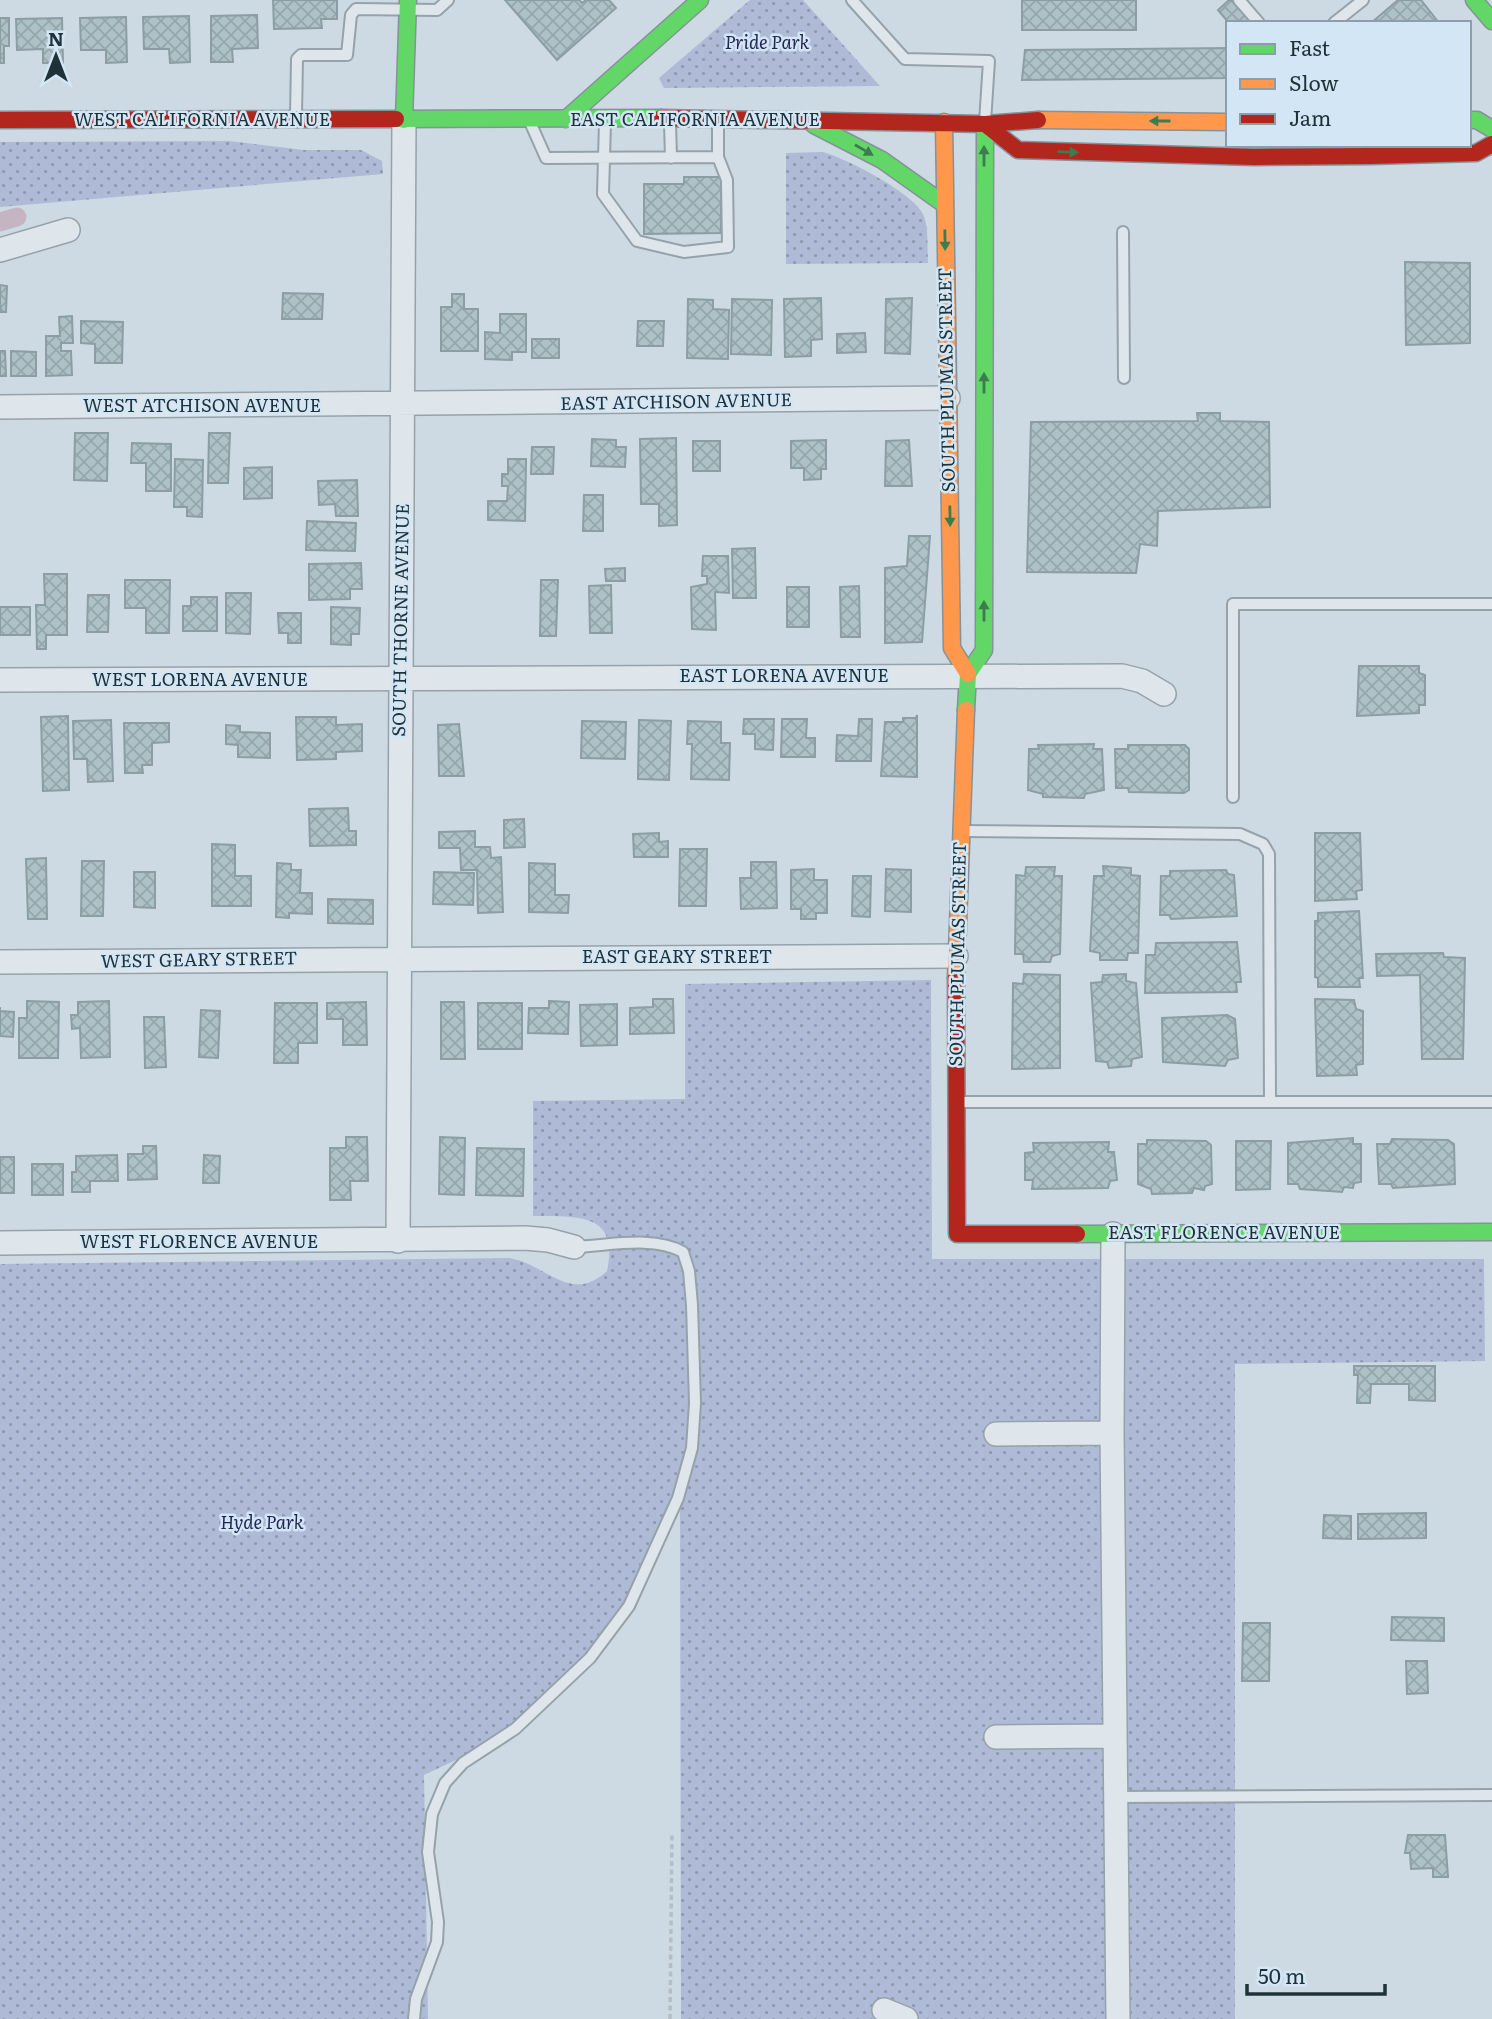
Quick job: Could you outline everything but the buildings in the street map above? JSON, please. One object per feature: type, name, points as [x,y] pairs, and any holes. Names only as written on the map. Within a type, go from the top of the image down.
[{"type":"main road","points":[[566,119],[700,0]]},
{"type":"main road","points":[[1474,0],[1492,21]]},
{"type":"main road","name":"SOUTH THORNE AVENUE","points":[[404,120],[408,5]]},
{"type":"main road","name":"EAST CALIFORNIA AVENUE","points":[[404,120],[670,118],[985,124],[1018,120],[1226,122]]},
{"type":"main road","name":"WEST CALIFORNIA AVENUE","points":[[0,120],[404,120]]},
{"type":"main road","points":[[803,120],[847,140],[914,179],[944,205]]},
{"type":"main road","points":[[1471,120],[1477,120],[1492,129]]},
{"type":"main road","name":"SOUTH PLUMAS STREET","points":[[944,122],[952,648],[968,674]]},
{"type":"main road","points":[[985,124],[1018,150],[1254,157],[1476,153],[1492,145]]},
{"type":"main road","name":"SOUTH PLUMAS STREET","points":[[957,1234],[956,956],[960,831],[968,674],[984,650],[985,124]]},
{"type":"main road","name":"EAST FLORENCE AVENUE","points":[[957,1234],[1492,1231]]},
{"type":"street","name":"SOUTH THORNE AVENUE","points":[[398,1241],[404,120]]},
{"type":"street","points":[[0,250],[68,230]]},
{"type":"street","name":"EAST ATCHISON AVENUE","points":[[404,405],[948,398]]},
{"type":"street","name":"WEST ATCHISON AVENUE","points":[[0,407],[404,405]]},
{"type":"street","name":"EAST LORENA AVENUE","points":[[399,679],[968,674],[1122,676],[1142,681],[1164,694]]},
{"type":"street","name":"WEST LORENA AVENUE","points":[[0,680],[399,679]]},
{"type":"street","name":"EAST GEARY STREET","points":[[399,958],[956,956]]},
{"type":"street","name":"WEST GEARY STREET","points":[[0,962],[399,958]]},
{"type":"street","points":[[1113,1234],[1112,1433],[1118,2019]]},
{"type":"street","points":[[398,1241],[525,1238],[548,1240],[574,1247]]},
{"type":"street","name":"WEST FLORENCE AVENUE","points":[[0,1243],[398,1241]]},
{"type":"street","points":[[996,1434],[1112,1433]]},
{"type":"street","points":[[996,1737],[1115,1736]]},
{"type":"street","points":[[884,2010],[906,2019]]},
{"type":"lane","points":[[296,120],[297,59],[301,55],[347,55],[351,15],[356,9],[408,5],[437,10],[448,0]]},
{"type":"lane","points":[[852,0],[905,59],[989,61],[985,124]]},
{"type":"lane","points":[[1239,0],[1257,21]]},
{"type":"lane","points":[[1340,21],[1363,0]]},
{"type":"lane","points":[[670,118],[671,158]]},
{"type":"lane","points":[[528,119],[546,158],[718,157]]},
{"type":"lane","points":[[605,119],[603,194],[637,241],[684,252],[727,247],[727,180],[718,157],[718,119]]},
{"type":"lane","points":[[1124,232],[1124,378]]},
{"type":"lane","points":[[1233,797],[1233,604],[1492,604]]},
{"type":"lane","points":[[960,831],[1240,834],[1263,844],[1269,854],[1270,1102]]},
{"type":"lane","points":[[956,1102],[1492,1102]]},
{"type":"lane","points":[[414,2019],[416,1999],[437,1942],[438,1922],[428,1843],[432,1814],[445,1783],[463,1763],[516,1728],[547,1701],[590,1658],[629,1606],[678,1498],[692,1448],[694,1335],[689,1271],[683,1252],[672,1246],[658,1244],[574,1247]]},
{"type":"lane","points":[[1115,1797],[1492,1795]]},
{"type":"path","points":[[670,2019],[672,1832]]},
{"type":"green space","name":"Pride Park","points":[[750,0],[803,0],[880,86],[664,88],[659,78]]},
{"type":"green space","points":[[229,141],[304,150],[361,150],[382,161],[383,174],[0,207],[0,142]]},
{"type":"green space","points":[[823,152],[878,177],[917,206],[926,225],[928,263],[786,264],[786,153]]},
{"type":"green space","name":"Hyde Park","points":[[931,980],[932,1259],[1484,1259],[1485,1361],[1235,1364],[1235,2019],[681,2019],[680,1502],[656,1563],[637,1596],[537,1712],[475,1751],[424,1775],[428,2019],[0,2019],[0,1264],[509,1258],[558,1280],[581,1284],[594,1280],[607,1271],[607,1237],[601,1227],[591,1221],[533,1216],[533,1101],[685,1099],[685,984]]},
{"type":"waterway","points":[[0,222],[17,217]]},
{"type":"traffic: fast","points":[[404,120],[408,0]]},
{"type":"traffic: fast","points":[[566,119],[700,0]]},
{"type":"traffic: fast","points":[[1474,0],[1492,21]]},
{"type":"traffic: fast","points":[[396,119],[661,118]]},
{"type":"traffic: fast","points":[[1471,120],[1477,120],[1492,129]]},
{"type":"traffic: fast","points":[[966,710],[968,674],[984,650],[985,124]]},
{"type":"traffic: fast","points":[[814,125],[882,160],[944,204]]},
{"type":"traffic: fast","points":[[1077,1234],[1492,1232]]},
{"type":"traffic: slow","points":[[1038,120],[1226,122]]},
{"type":"traffic: slow","points":[[944,122],[952,648],[968,674]]},
{"type":"traffic: slow","points":[[956,978],[966,710]]},
{"type":"traffic: jam","points":[[661,118],[985,124],[1038,120]]},
{"type":"traffic: jam","points":[[0,120],[396,119]]},
{"type":"traffic: jam","points":[[985,124],[1018,150],[1254,157],[1370,156],[1476,153],[1492,144]]},
{"type":"traffic: jam","points":[[956,978],[957,1234],[1077,1234]]}]
